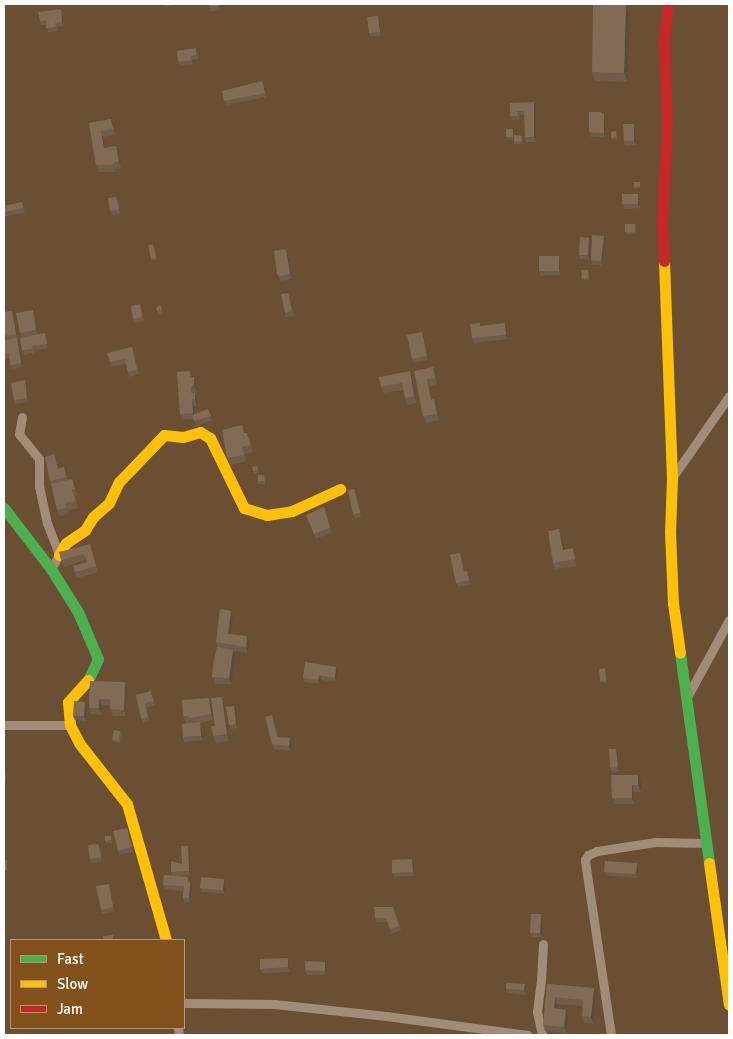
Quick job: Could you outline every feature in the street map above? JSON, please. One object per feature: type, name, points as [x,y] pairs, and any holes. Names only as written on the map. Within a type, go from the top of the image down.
[{"type":"street","points":[[668,4],[664,40],[666,127],[662,221],[672,478],[670,532],[673,603],[729,1005]]},
{"type":"street","points":[[672,478],[729,396]]},
{"type":"street","points":[[22,417],[19,434],[39,459],[38,486],[47,523],[59,555]]},
{"type":"street","points":[[51,569],[66,543],[85,530],[93,517],[108,503],[119,482],[164,435],[183,437],[200,432],[210,438],[244,508],[267,514],[292,511],[340,489]]},
{"type":"street","points":[[4,508],[51,569],[78,612],[98,659],[88,680],[68,702],[70,725],[79,743],[127,804],[166,939]]},
{"type":"street","points":[[687,697],[729,620]]},
{"type":"street","points":[[4,725],[70,725]]},
{"type":"street","points":[[611,1035],[585,860],[588,855],[597,851],[655,842],[705,843]]},
{"type":"street","points":[[542,1035],[537,1012],[543,944]]},
{"type":"street","points":[[185,1003],[274,1004],[386,1016],[528,1035]]},
{"type":"building","points":[[209,4],[218,4],[219,6],[210,7]]},
{"type":"building","points":[[593,5],[626,5],[624,73],[592,72]]},
{"type":"building","points":[[61,9],[62,22],[55,23],[56,27],[46,28],[46,20],[40,21],[38,12]]},
{"type":"building","points":[[378,16],[380,32],[369,33],[367,17]]},
{"type":"building","points":[[196,48],[196,55],[190,56],[191,60],[178,62],[177,51]]},
{"type":"building","points":[[262,81],[265,93],[224,101],[222,91]]},
{"type":"building","points":[[534,102],[534,137],[525,137],[524,111],[517,111],[518,116],[510,116],[510,103]]},
{"type":"building","points":[[589,112],[604,114],[604,133],[589,132]]},
{"type":"building","points":[[111,119],[113,129],[101,131],[104,148],[116,146],[119,161],[113,163],[113,165],[96,165],[89,123]]},
{"type":"building","points":[[623,124],[634,124],[634,141],[624,141]]},
{"type":"building","points":[[506,129],[513,129],[513,137],[506,137]]},
{"type":"building","points":[[616,131],[616,137],[611,138],[611,132]]},
{"type":"building","points":[[514,135],[522,136],[521,142],[514,141]]},
{"type":"building","points":[[634,182],[640,182],[640,186],[634,187]]},
{"type":"building","points":[[622,194],[638,194],[638,204],[622,204]]},
{"type":"building","points":[[116,197],[119,209],[110,211],[108,198]]},
{"type":"building","points":[[22,202],[23,208],[4,212],[4,206]]},
{"type":"building","points":[[625,224],[635,224],[635,232],[625,232]]},
{"type":"building","points":[[592,235],[604,236],[601,261],[591,260]]},
{"type":"building","points":[[580,237],[589,238],[588,255],[579,255]]},
{"type":"building","points":[[153,244],[156,258],[151,259],[148,245]]},
{"type":"building","points":[[286,249],[290,274],[279,276],[277,274],[274,251]]},
{"type":"building","points":[[539,256],[559,256],[559,271],[539,271]]},
{"type":"building","points":[[581,270],[588,270],[588,278],[582,278]]},
{"type":"building","points":[[288,293],[292,311],[285,313],[281,294]]},
{"type":"building","points":[[140,304],[142,317],[133,319],[131,306]]},
{"type":"building","points":[[160,305],[162,309],[158,312],[156,308]]},
{"type":"building","points":[[33,310],[36,330],[20,333],[16,313]]},
{"type":"building","points":[[12,311],[16,334],[6,336],[4,312]]},
{"type":"building","points":[[480,323],[480,326],[505,323],[506,335],[472,338],[470,324]]},
{"type":"building","points":[[422,332],[427,356],[412,359],[407,335]]},
{"type":"building","points":[[45,333],[47,344],[32,346],[33,349],[22,350],[20,338]]},
{"type":"building","points":[[17,338],[21,363],[10,365],[9,353],[4,354],[4,340]]},
{"type":"building","points":[[132,347],[137,370],[128,372],[125,359],[110,362],[107,353]]},
{"type":"building","points":[[433,367],[435,378],[427,379],[431,400],[434,399],[437,414],[423,416],[414,371]]},
{"type":"building","points":[[190,371],[190,377],[194,377],[194,385],[191,386],[191,393],[195,393],[195,399],[192,399],[193,413],[180,414],[177,372]]},
{"type":"building","points":[[410,371],[414,396],[405,398],[402,383],[381,387],[379,377]]},
{"type":"building","points":[[25,380],[27,398],[14,400],[11,383]]},
{"type":"building","points":[[208,409],[211,416],[194,421],[192,416]]},
{"type":"building","points":[[242,425],[244,433],[247,433],[250,445],[242,447],[244,455],[227,458],[222,430]]},
{"type":"building","points":[[54,454],[58,469],[64,467],[66,477],[50,481],[45,457]]},
{"type":"building","points":[[257,466],[258,470],[253,471],[252,467]]},
{"type":"building","points":[[258,475],[264,475],[264,481],[258,482]]},
{"type":"building","points":[[72,479],[75,489],[72,489],[75,501],[65,503],[66,508],[57,510],[51,484]]},
{"type":"building","points":[[354,489],[360,513],[353,514],[348,490]]},
{"type":"building","points":[[324,507],[330,528],[314,534],[306,515]]},
{"type":"building","points":[[559,529],[563,550],[573,548],[575,559],[553,563],[548,531]]},
{"type":"building","points":[[90,544],[96,566],[75,572],[73,566],[87,562],[84,554],[61,560],[59,552]]},
{"type":"building","points":[[460,553],[464,572],[467,571],[469,580],[456,583],[450,555]]},
{"type":"building","points":[[220,609],[231,611],[228,634],[247,636],[246,647],[216,642]]},
{"type":"building","points":[[217,647],[233,650],[229,678],[212,677]]},
{"type":"building","points":[[305,662],[336,667],[335,678],[319,675],[318,680],[303,678]]},
{"type":"building","points":[[605,668],[606,681],[600,681],[599,669]]},
{"type":"building","points":[[90,681],[125,682],[124,710],[110,709],[110,699],[99,699],[99,708],[89,708]]},
{"type":"building","points":[[151,691],[153,701],[145,703],[148,717],[141,719],[136,695]]},
{"type":"building","points":[[222,697],[227,734],[213,736],[211,726],[215,726],[211,698]]},
{"type":"building","points":[[209,698],[211,714],[189,718],[189,716],[183,716],[182,700]]},
{"type":"building","points":[[74,701],[85,702],[84,716],[73,716]]},
{"type":"building","points":[[234,706],[236,724],[229,725],[226,707]]},
{"type":"building","points":[[272,715],[277,737],[290,738],[289,746],[272,744],[265,717]]},
{"type":"building","points":[[200,722],[201,736],[183,737],[182,724]]},
{"type":"building","points":[[114,730],[120,731],[119,741],[112,740]]},
{"type":"building","points":[[609,749],[616,749],[618,767],[610,768]]},
{"type":"building","points":[[611,775],[638,775],[638,785],[632,785],[632,798],[612,798]]},
{"type":"building","points":[[127,828],[132,847],[118,851],[113,831]]},
{"type":"building","points":[[105,836],[111,836],[111,840],[105,841]]},
{"type":"building","points":[[98,844],[101,857],[90,859],[88,845]]},
{"type":"building","points":[[181,846],[188,846],[189,871],[171,872],[171,861],[182,864]]},
{"type":"building","points":[[412,859],[413,872],[392,873],[392,860]]},
{"type":"building","points":[[4,860],[7,860],[7,870],[4,870]]},
{"type":"building","points":[[605,861],[637,863],[636,874],[604,872]]},
{"type":"building","points":[[164,875],[188,877],[188,883],[190,883],[189,898],[183,898],[184,886],[163,885]]},
{"type":"building","points":[[201,877],[224,879],[223,890],[200,888]]},
{"type":"building","points":[[109,884],[113,907],[101,910],[96,886]]},
{"type":"building","points":[[374,907],[393,907],[399,926],[390,929],[386,918],[375,918]]},
{"type":"building","points":[[531,914],[541,914],[540,933],[530,933]]},
{"type":"building","points":[[113,935],[113,939],[103,939],[103,936]]},
{"type":"building","points":[[288,958],[288,967],[260,969],[260,959]]},
{"type":"building","points":[[305,961],[325,962],[325,971],[305,970]]},
{"type":"building","points":[[506,983],[525,984],[524,990],[506,989]]},
{"type":"building","points":[[547,984],[594,988],[591,1017],[582,1016],[583,1000],[555,997],[554,1008],[566,1010],[564,1027],[543,1025]]},
{"type":"traffic: fast","points":[[4,508],[51,569],[78,612],[98,659],[88,680]]},
{"type":"traffic: fast","points":[[680,653],[709,863]]},
{"type":"traffic: slow","points":[[664,261],[672,478],[670,532],[673,603],[680,653]]},
{"type":"traffic: slow","points":[[59,555],[66,543],[85,530],[93,517],[109,503],[119,482],[164,435],[183,437],[200,432],[210,438],[244,508],[267,515],[292,511],[340,489]]},
{"type":"traffic: slow","points":[[88,680],[68,702],[70,725],[79,743],[127,804],[166,939]]},
{"type":"traffic: slow","points":[[709,863],[729,1005]]},
{"type":"traffic: jam","points":[[664,261],[662,221],[667,127],[664,40],[668,4]]}]
